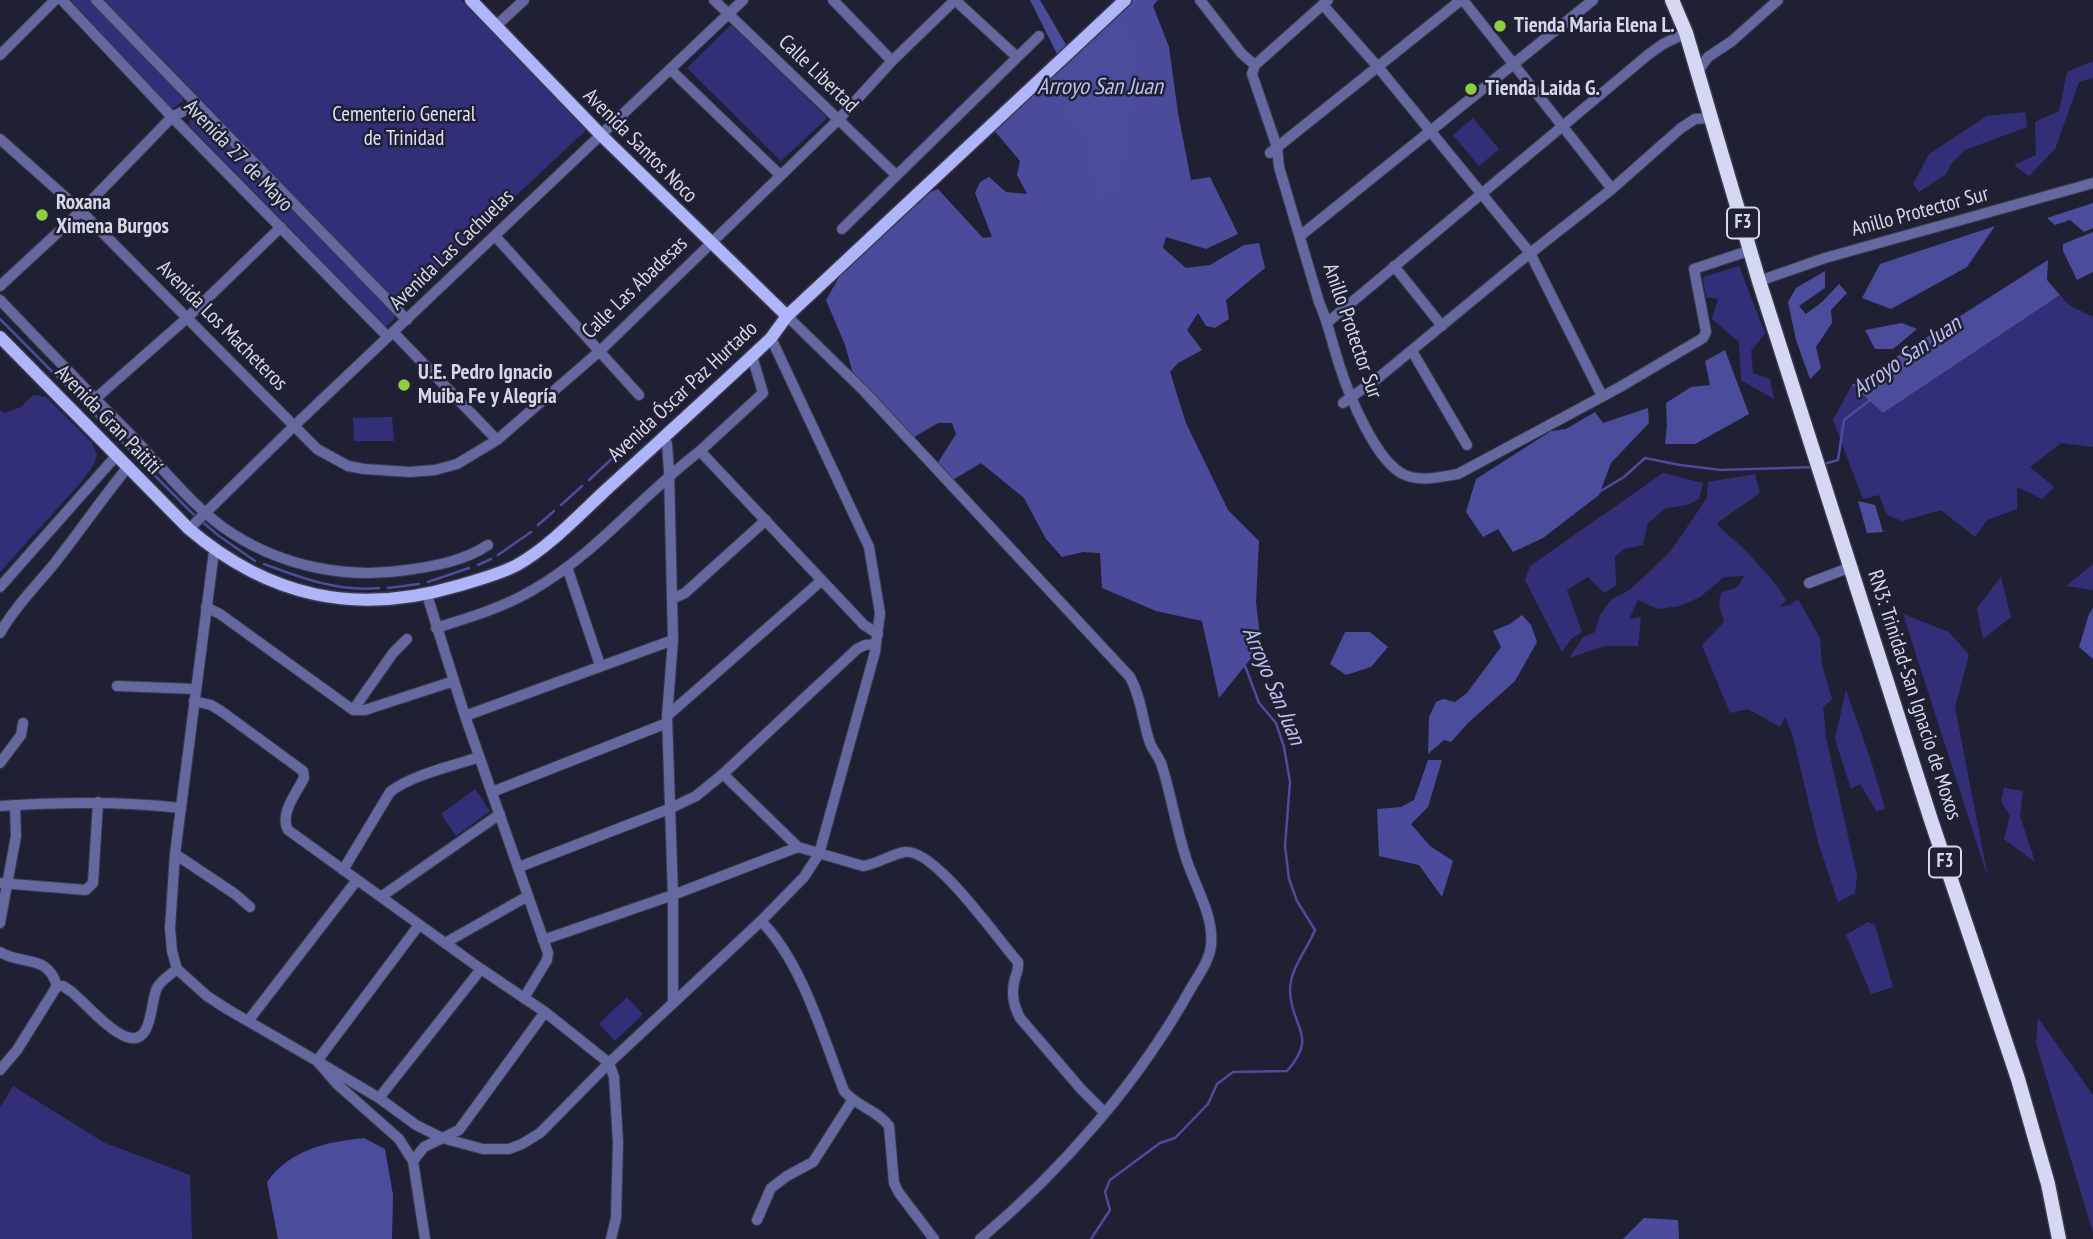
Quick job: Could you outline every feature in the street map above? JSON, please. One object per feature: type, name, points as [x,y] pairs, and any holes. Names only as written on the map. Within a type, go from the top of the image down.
[{"type":"highway","name":"F3","points":[[1672,0],[1698,71],[1759,281]]},
{"type":"highway","name":"RN3: Trinidad-San Ignacio de Moxos","points":[[1759,281],[1935,833],[2018,1079],[2048,1184],[2059,1239]]},
{"type":"main road","name":"Avenida Santos Noco","points":[[471,0],[601,135],[786,316]]},
{"type":"main road","name":"Avenida Óscar Paz Hurtado","points":[[198,520],[215,551],[282,585],[323,597],[363,601],[426,595],[501,572],[534,554],[665,440],[771,338],[786,316],[1125,0]]},
{"type":"main road","name":"Avenida Gran Paitití","points":[[0,337],[127,468],[198,520]]},
{"type":"street","points":[[0,55],[55,0]]},
{"type":"street","name":"Avenida 27 de Mayo","points":[[62,0],[172,117],[497,440]]},
{"type":"street","name":"Avenida 27 de Mayo","points":[[96,0],[407,320]]},
{"type":"street","points":[[496,26],[524,0]]},
{"type":"street","name":"Calle Libertad","points":[[714,0],[896,175]]},
{"type":"street","name":"Avenida Las Cachuelas","points":[[198,520],[293,426],[743,0]]},
{"type":"street","points":[[833,0],[892,61]]},
{"type":"street","points":[[955,0],[1017,57]]},
{"type":"street","name":"Calle Las Abadesas","points":[[293,426],[332,459],[348,466],[384,471],[435,470],[457,464],[497,440],[601,350],[838,120],[892,61],[955,0]]},
{"type":"street","points":[[1199,0],[1242,54],[1255,65],[1325,2],[1530,253],[1602,396]]},
{"type":"street","points":[[1274,150],[1462,0],[1612,189]]},
{"type":"street","points":[[1300,236],[1592,0]]},
{"type":"street","points":[[1698,71],[1708,57],[1732,41],[1778,0]]},
{"type":"street","points":[[1328,322],[1649,54],[1686,33]]},
{"type":"street","points":[[842,229],[1039,36]]},
{"type":"street","name":"Anillo Protector Sur","points":[[1255,65],[1252,74],[1319,302],[1328,322],[1347,400],[1390,465],[1405,475],[1430,479],[1458,474],[1703,338],[1706,332],[1694,269],[1751,250]]},
{"type":"street","points":[[670,68],[780,175]]},
{"type":"street","points":[[0,286],[81,211],[172,117],[197,104]]},
{"type":"street","points":[[1347,400],[1412,351],[1612,189],[1681,128],[1695,119],[1712,118]]},
{"type":"street","name":"Avenida Los Macheteros","points":[[0,139],[81,211],[293,426]]},
{"type":"street","name":"Anillo Protector Sur","points":[[1759,281],[1825,258],[2093,184]]},
{"type":"street","points":[[95,399],[187,318],[281,227]]},
{"type":"street","points":[[495,236],[639,395]]},
{"type":"street","points":[[1394,266],[1442,326]]},
{"type":"street","points":[[0,300],[170,478],[198,520],[298,564],[330,571],[383,574],[420,568],[459,560],[488,545]]},
{"type":"street","points":[[786,316],[863,390],[1130,677],[1138,691],[1150,744],[1161,763],[1187,862],[1204,904],[1211,947],[1173,1020],[1089,1133],[1023,1203],[980,1239]]},
{"type":"street","points":[[215,551],[175,854],[170,928],[177,969],[207,996],[379,1098],[416,1125],[442,1138],[483,1149],[509,1149],[540,1133],[609,1063],[761,921],[804,877],[819,854],[877,639],[880,612],[869,547],[771,338]]},
{"type":"street","points":[[1412,351],[1468,445]]},
{"type":"street","points":[[436,628],[504,605],[532,590],[600,540],[669,473],[700,451],[763,393],[752,356]]},
{"type":"street","points":[[665,440],[669,473],[673,640],[667,719],[673,895],[673,1003]]},
{"type":"street","points":[[700,451],[877,639]]},
{"type":"street","points":[[0,587],[116,456]]},
{"type":"street","points":[[0,633],[10,615],[53,565],[127,468]]},
{"type":"street","points":[[672,599],[685,593],[766,520]]},
{"type":"street","points":[[567,566],[600,665]]},
{"type":"street","points":[[1808,583],[1851,567]]},
{"type":"street","points":[[492,792],[667,719],[821,581]]},
{"type":"street","points":[[426,595],[464,716],[548,953],[547,960],[524,998]]},
{"type":"street","points":[[206,607],[220,614],[353,710],[365,710],[454,681]]},
{"type":"street","points":[[353,710],[393,653],[407,639]]},
{"type":"street","points":[[519,867],[696,796],[857,649],[877,639]]},
{"type":"street","points":[[464,716],[673,640]]},
{"type":"street","points":[[117,687],[196,689]]},
{"type":"street","points":[[194,701],[211,705],[221,711],[303,771],[304,778],[286,814],[284,824],[288,830],[545,1012],[609,1063],[614,1077],[618,1142],[616,1218],[611,1239]]},
{"type":"street","points":[[0,763],[21,735],[23,723]]},
{"type":"street","points":[[343,870],[390,792],[413,780],[479,757]]},
{"type":"street","points":[[723,774],[798,847],[863,866],[906,852],[917,854],[960,889],[1018,962],[1013,993],[1014,1006],[1020,1017],[1081,1090],[1104,1112]]},
{"type":"street","points":[[0,806],[98,802],[180,808]]},
{"type":"street","points":[[4,884],[86,890],[93,883],[98,802]]},
{"type":"street","points":[[0,923],[4,884],[16,836],[15,804]]},
{"type":"street","points":[[382,897],[500,814]]},
{"type":"street","points":[[543,940],[673,895],[798,847]]},
{"type":"street","points":[[175,854],[250,907]]},
{"type":"street","points":[[248,1021],[357,880]]},
{"type":"street","points":[[445,943],[528,896]]},
{"type":"street","points":[[761,921],[777,936],[789,957],[844,1091],[852,1101],[884,1119],[889,1126],[894,1183],[934,1239]]},
{"type":"street","points":[[317,1061],[419,925]]},
{"type":"street","points":[[0,952],[36,962],[47,968],[54,976],[57,986],[17,1050],[0,1070]]},
{"type":"street","points":[[57,986],[63,986],[72,992],[119,1033],[128,1038],[137,1038],[144,1033],[148,1025],[157,989],[177,969]]},
{"type":"street","points":[[379,1098],[481,969]]},
{"type":"street","points":[[413,1161],[424,1147],[459,1130],[545,1012]]},
{"type":"street","points":[[317,1061],[345,1092],[399,1139],[413,1161],[425,1239]]},
{"type":"street","points":[[757,1220],[771,1188],[813,1162],[852,1101]]},
{"type":"green space","points":[[66,0],[92,0],[183,95],[183,101],[169,108]]},
{"type":"green space","name":"Cementerio General de Trinidad","points":[[104,0],[461,0],[586,130],[400,305]]},
{"type":"green space","points":[[732,24],[827,118],[781,161],[687,68]]},
{"type":"green space","points":[[2093,61],[2093,78],[2079,82],[2055,149],[2029,176],[2014,165],[2036,155],[2035,122],[2059,111],[2067,72]]},
{"type":"green space","points":[[2025,112],[2027,127],[1965,150],[1951,164],[1946,174],[1919,192],[1913,184],[1929,154],[1987,116]]},
{"type":"green space","points":[[197,114],[203,116],[395,313],[394,319],[387,326],[383,325],[189,125],[190,118]]},
{"type":"green space","points":[[1473,118],[1499,149],[1479,166],[1453,135]]},
{"type":"green space","points":[[1739,266],[1765,333],[1751,351],[1753,373],[1770,379],[1774,399],[1741,380],[1739,342],[1712,319],[1718,299],[1706,297],[1703,277]]},
{"type":"green space","points":[[2060,295],[2069,305],[2093,317],[2093,447],[2061,443],[2030,467],[2054,487],[2042,499],[2017,487],[2017,509],[1987,520],[1975,537],[1941,510],[1902,521],[1887,515],[1879,495],[1863,499],[1833,420],[1852,385],[1883,413]]},
{"type":"green space","points":[[33,395],[46,397],[92,443],[97,455],[82,481],[0,572],[0,410],[5,413],[21,407]]},
{"type":"green space","points":[[392,417],[394,441],[354,441],[353,418]]},
{"type":"green space","points":[[1663,473],[1703,483],[1699,499],[1687,505],[1666,508],[1648,523],[1643,545],[1624,549],[1615,557],[1616,585],[1604,593],[1588,577],[1567,590],[1582,632],[1571,639],[1562,652],[1525,580],[1530,566]]},
{"type":"green space","points":[[1755,474],[1760,493],[1717,523],[1775,584],[1786,600],[1779,607],[1790,605],[1798,599],[1820,638],[1822,665],[1832,699],[1823,707],[1826,738],[1857,876],[1855,893],[1838,902],[1818,842],[1793,737],[1785,717],[1780,727],[1748,709],[1730,713],[1702,645],[1724,622],[1719,605],[1721,593],[1738,587],[1744,576],[1724,577],[1700,597],[1680,606],[1658,609],[1638,600],[1629,619],[1641,617],[1638,646],[1604,646],[1569,658],[1583,637],[1595,632],[1600,615],[1611,600],[1631,589],[1670,552],[1707,498],[1708,482]]},
{"type":"green space","points":[[2093,564],[2093,590],[2066,586]]},
{"type":"green space","points":[[2001,577],[2011,617],[1983,639],[1977,608]]},
{"type":"green space","points":[[1903,614],[1949,632],[1969,655],[1955,707],[1988,878]]},
{"type":"green space","points":[[1846,690],[1885,808],[1877,812],[1860,784],[1851,789],[1835,739]]},
{"type":"green space","points":[[2004,788],[2023,791],[2020,816],[2035,862],[2004,839],[2010,816],[2001,801]]},
{"type":"green space","points":[[475,789],[490,811],[456,836],[441,814]]},
{"type":"green space","points":[[1868,922],[1875,925],[1893,987],[1871,994],[1846,935]]},
{"type":"green space","points":[[627,997],[643,1014],[615,1041],[599,1024]]},
{"type":"green space","points":[[2038,1018],[2093,1095],[2093,1233],[2036,1043]]},
{"type":"green space","points":[[13,1086],[105,1143],[190,1175],[192,1239],[0,1239],[0,1108]]},
{"type":"shaded area","points":[[1130,0],[1158,0],[1153,6],[1169,47],[1191,180],[1210,177],[1238,234],[1206,249],[1166,237],[1163,248],[1186,268],[1210,265],[1244,245],[1259,243],[1265,268],[1226,300],[1229,319],[1215,328],[1206,326],[1198,313],[1187,330],[1202,350],[1178,363],[1170,372],[1186,423],[1228,510],[1259,541],[1256,602],[1261,646],[1219,698],[1202,621],[1156,611],[1102,588],[1100,553],[1083,552],[1062,557],[1046,539],[1024,498],[981,463],[951,481],[937,464],[956,434],[952,423],[938,423],[909,440],[856,384],[845,345],[826,300],[846,265],[926,194],[938,189],[983,238],[992,237],[975,193],[980,182],[989,177],[1006,192],[1027,194],[1017,175],[1020,161],[993,129],[1011,115]]},
{"type":"shaded area","points":[[1428,760],[1442,760],[1428,807],[1411,824],[1430,846],[1453,861],[1442,897],[1419,865],[1379,856],[1377,809],[1401,807],[1414,800]]},
{"type":"shaded area","points":[[1644,1218],[1678,1220],[1679,1239],[1623,1239]]},
{"type":"water","name":"Arroyo San Juan","points":[[1030,0],[1040,0],[1075,60],[1119,19],[1134,48],[1135,82],[1118,189],[1096,202],[1090,139],[1067,120],[1063,66]]},
{"type":"water","points":[[2093,203],[2093,228],[2084,232],[2070,220],[2055,225],[2047,218]]},
{"type":"water","points":[[1995,226],[1967,267],[1891,309],[1862,298],[1880,264]]},
{"type":"water","points":[[2093,232],[2093,272],[2077,280],[2063,251],[2063,244]]},
{"type":"water","points":[[2048,260],[2047,280],[2060,295],[1883,413],[1852,385]]},
{"type":"water","points":[[1825,271],[1825,288],[1799,306],[1806,314],[1839,284],[1847,293],[1831,310],[1832,323],[1816,347],[1821,368],[1810,379],[1796,340],[1788,302],[1796,288]]},
{"type":"water","points":[[1902,323],[1917,329],[1893,349],[1875,349],[1865,330]]},
{"type":"water","points":[[1725,350],[1749,414],[1695,444],[1665,444],[1666,403],[1691,387],[1710,385],[1705,361]]},
{"type":"water","points":[[1648,408],[1649,423],[1611,463],[1599,495],[1543,538],[1513,552],[1498,529],[1483,537],[1466,512],[1476,479],[1551,431],[1566,429],[1595,412],[1603,423]]},
{"type":"water","points":[[1858,501],[1875,505],[1883,532],[1867,533]]},
{"type":"water","points":[[2093,608],[2093,659],[2079,647]]},
{"type":"water","points":[[1522,615],[1531,625],[1537,642],[1515,681],[1451,742],[1444,740],[1428,754],[1429,717],[1436,702],[1443,699],[1455,702],[1467,693],[1501,647],[1493,631]]},
{"type":"water","points":[[1345,632],[1370,632],[1388,647],[1371,667],[1346,675],[1330,664]]},
{"type":"water","points":[[364,1138],[385,1149],[393,1195],[392,1239],[278,1239],[267,1182],[276,1171],[310,1149]]},
{"type":"waterway","name":"Arroyo San Juan","points":[[1091,1239],[1110,1210],[1105,1192],[1110,1180],[1160,1143],[1175,1138],[1208,1104],[1217,1084],[1233,1072],[1287,1071],[1296,1059],[1302,1040],[1291,1004],[1291,983],[1315,930],[1297,901],[1289,879],[1285,846],[1290,782],[1284,747],[1276,723],[1259,703],[1212,573],[1181,447],[1155,411],[1132,370],[1117,305],[1094,256],[1096,202]]},
{"type":"waterway","points":[[0,319],[191,512],[255,561]]},
{"type":"waterway","name":"Arroyo San Juan","points":[[1824,464],[1838,460],[1844,420],[1870,400]]},
{"type":"waterway","points":[[589,480],[634,438]]},
{"type":"waterway","name":"Arroyo San Juan","points":[[1599,492],[1624,477],[1645,458],[1721,470],[1814,467]]},
{"type":"waterway","points":[[561,505],[582,486]]},
{"type":"waterway","points":[[538,525],[554,511]]},
{"type":"waterway","points":[[498,555],[531,532]]},
{"type":"waterway","points":[[478,565],[491,559]]},
{"type":"waterway","points":[[264,564],[335,586],[379,588]]},
{"type":"waterway","points":[[428,582],[469,568]]},
{"type":"waterway","points":[[388,588],[419,584]]},
{"type":"place","name":"Tienda Maria Elena L.","points":[[1500,26]]},
{"type":"place","name":"Tienda Laida G.","points":[[1471,89]]},
{"type":"place","name":"Roxana Ximena Burgos","points":[[42,215]]},
{"type":"place","name":"U.E. Pedro Ignacio Muiba Fe y Alegría","points":[[404,385]]}]
